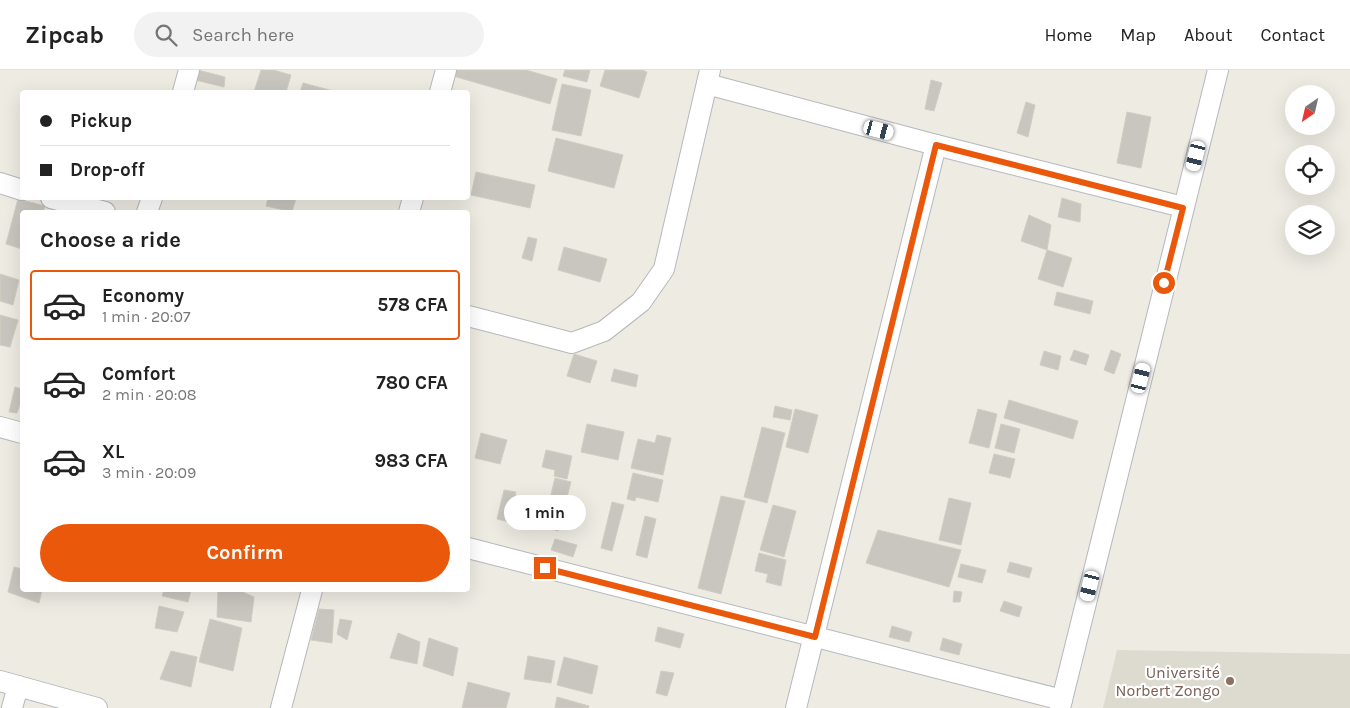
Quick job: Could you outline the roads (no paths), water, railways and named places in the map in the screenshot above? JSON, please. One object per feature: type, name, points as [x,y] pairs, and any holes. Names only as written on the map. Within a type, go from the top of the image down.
[{"type":"street","points":[[184,90],[189,70]]},
{"type":"street","points":[[441,90],[446,70]]},
{"type":"street","points":[[470,549],[815,637],[1061,704],[1218,70]]},
{"type":"street","points":[[470,317],[572,343],[604,331],[640,302],[664,270],[709,77],[936,145],[1183,208]]},
{"type":"street","points":[[796,708],[936,145]]},
{"type":"street","points":[[0,183],[20,189]]},
{"type":"street","points":[[59,200],[97,210]]},
{"type":"street","points":[[0,427],[20,432]]},
{"type":"street","points":[[281,708],[311,592]]},
{"type":"street","points":[[12,708],[9,683],[97,708]]},
{"type":"place","name":"Université Norbert Zongo","points":[[1230,681]]}]
